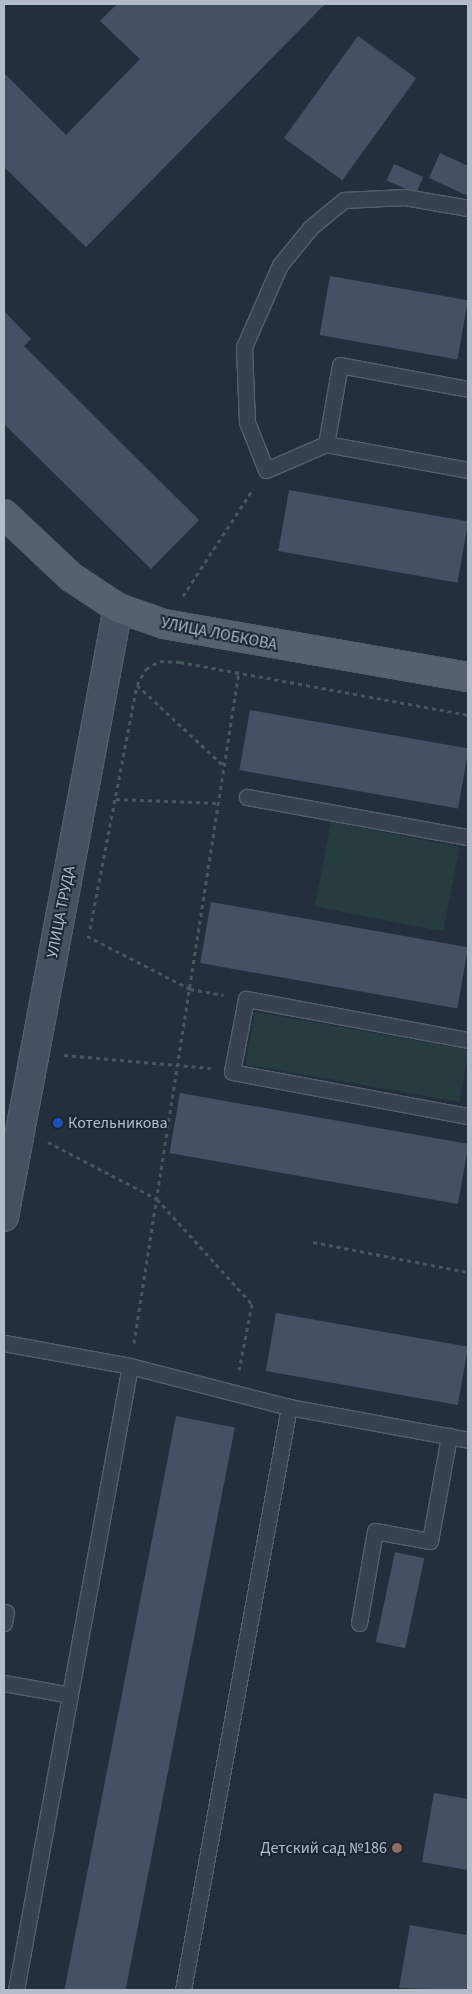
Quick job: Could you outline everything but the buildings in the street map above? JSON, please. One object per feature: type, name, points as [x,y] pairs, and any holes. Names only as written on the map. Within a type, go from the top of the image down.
[{"type":"main road","name":"УЛИЦА ЛОБКОВА","points":[[4,514],[71,577],[118,608],[164,624],[468,677]]},
{"type":"main road","name":"УЛИЦА ТРУДА","points":[[4,1217],[118,608]]},
{"type":"lane","points":[[468,208],[405,197],[344,200],[312,227],[280,265],[244,347],[247,422],[266,470],[326,444],[468,470]]},
{"type":"lane","points":[[326,444],[340,365],[468,389]]},
{"type":"lane","points":[[247,797],[468,838]]},
{"type":"lane","points":[[468,1040],[246,999],[232,1072],[468,1116]]},
{"type":"lane","points":[[4,1343],[130,1366],[288,1407],[468,1440]]},
{"type":"lane","points":[[16,1990],[130,1366]]},
{"type":"lane","points":[[183,1990],[288,1407]]},
{"type":"lane","points":[[359,1623],[375,1531],[430,1541],[449,1436]]},
{"type":"lane","points":[[4,1683],[70,1695]]},
{"type":"path","points":[[164,624],[266,470]]},
{"type":"path","points":[[82,944],[92,924],[137,685],[146,669],[160,661],[239,671],[468,715]]},
{"type":"path","points":[[130,1366],[239,671]]},
{"type":"path","points":[[137,685],[224,766]]},
{"type":"path","points":[[116,798],[218,803]]},
{"type":"path","points":[[86,936],[190,989],[246,999]]},
{"type":"path","points":[[54,1054],[178,1062],[232,1072]]},
{"type":"path","points":[[39,1137],[157,1199],[252,1304],[235,1393]]},
{"type":"path","points":[[313,1242],[468,1272]]},
{"type":"green space","points":[[331,822],[460,847],[443,931],[315,906]]},
{"type":"green space","points":[[255,1012],[468,1050],[459,1102],[246,1064]]},
{"type":"place","name":"Котельникова","points":[[58,1123]]},
{"type":"place","name":"Детский сад №186","points":[[397,1848]]}]
